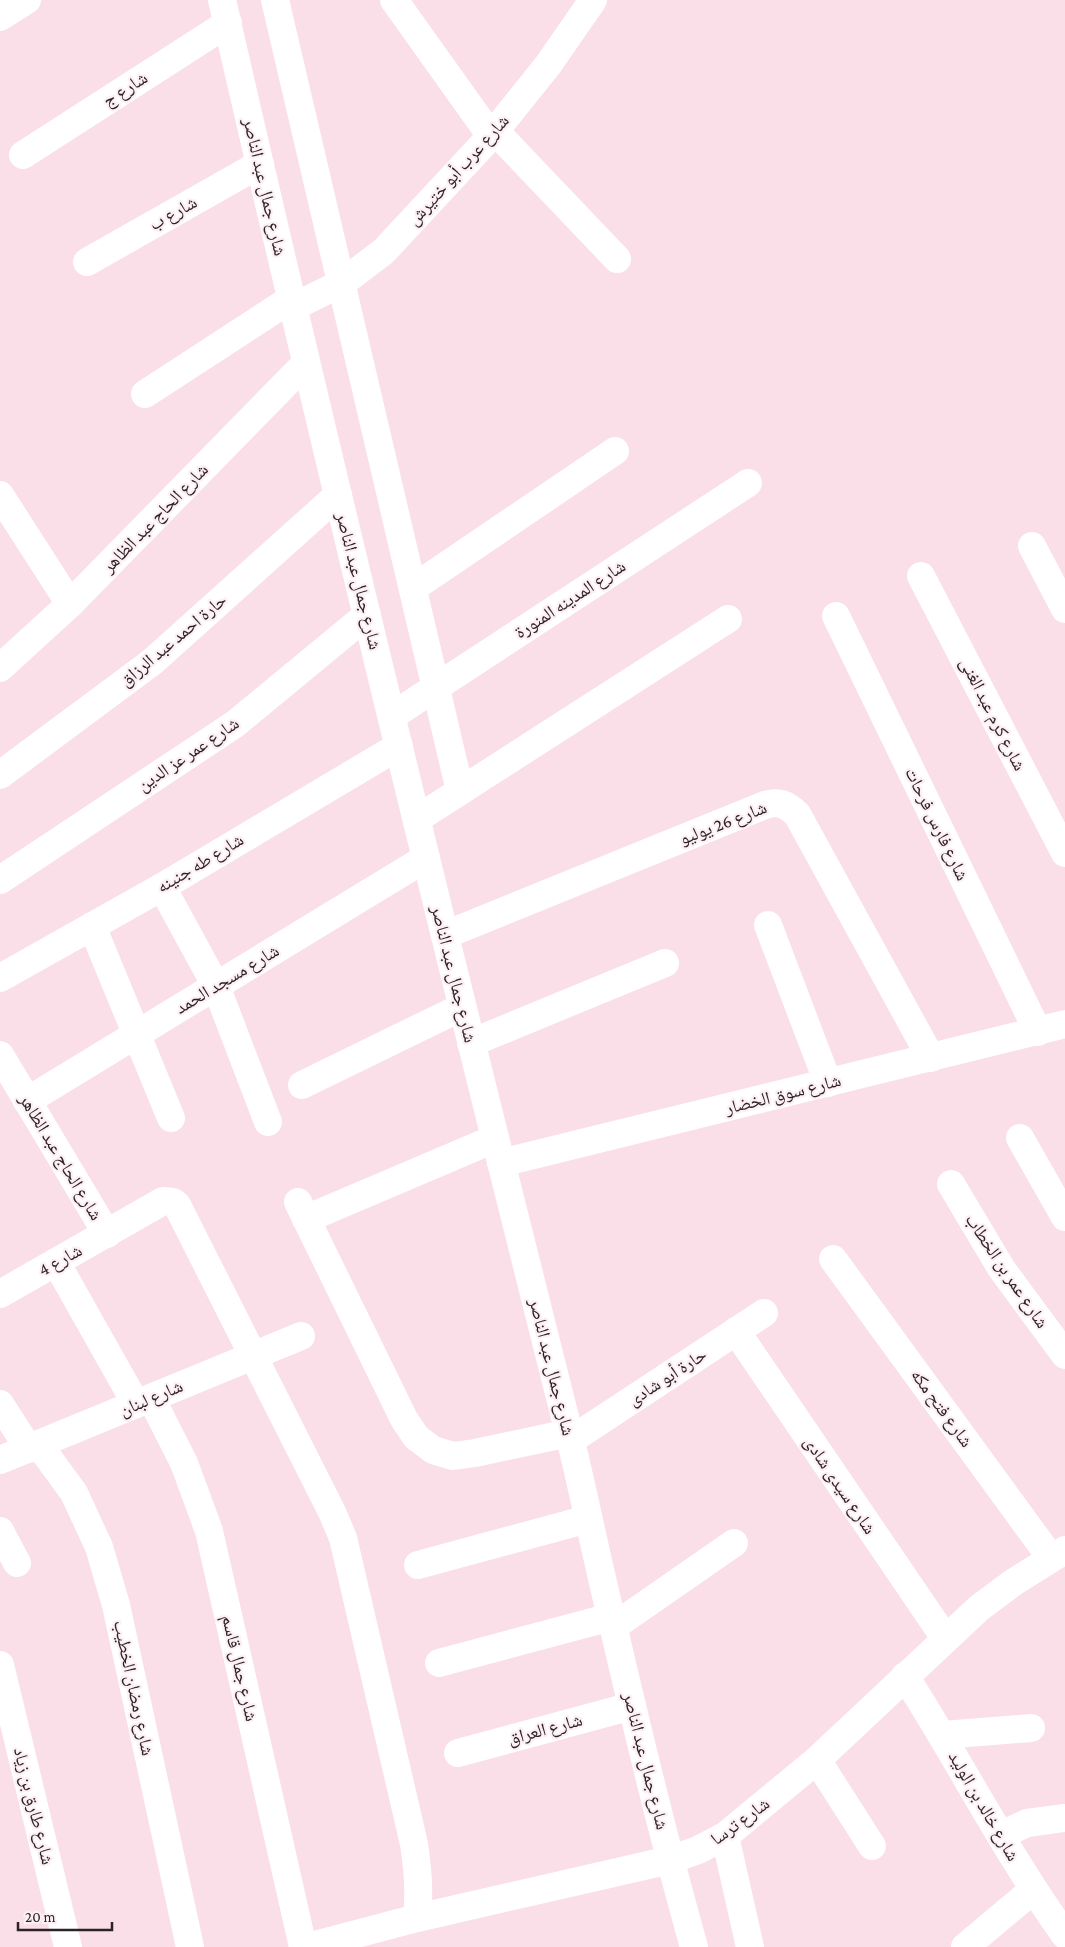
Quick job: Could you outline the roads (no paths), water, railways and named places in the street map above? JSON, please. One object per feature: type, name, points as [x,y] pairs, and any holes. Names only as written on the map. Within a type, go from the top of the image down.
[{"type":"street","points":[[0,17],[27,0]]},
{"type":"street","points":[[275,0],[460,790]]},
{"type":"street","points":[[394,0],[493,133],[617,259]]},
{"type":"street","name":"شارع عرب أبو ختيرش","points":[[145,394],[292,303],[342,282],[384,251],[493,133],[548,65],[593,0]]},
{"type":"street","name":"شارع ج","points":[[23,155],[225,11]]},
{"type":"street","name":"شارع جمال عبد الناصر","points":[[225,11],[306,363],[416,818],[497,1151],[570,1436],[632,1706],[670,1860],[694,1947]]},
{"type":"street","name":"شارع ب","points":[[87,262],[260,164]]},
{"type":"street","name":"شارع الحاج عبد الظاهر","points":[[0,668],[70,604],[306,363]]},
{"type":"street","points":[[413,588],[615,451]]},
{"type":"street","name":"شارع المدينه المنورة","points":[[392,716],[748,483]]},
{"type":"street","points":[[0,495],[70,604]]},
{"type":"street","name":"حارة احمد عبد الرزاق","points":[[0,775],[152,662],[338,495]]},
{"type":"street","points":[[1032,546],[1065,609]]},
{"type":"street","name":"شارع كرم عبد الغنى","points":[[922,576],[1065,853]]},
{"type":"street","name":"شارع عمر عز الدين","points":[[0,880],[235,724],[367,615]]},
{"type":"street","name":"شارع فارس فرحات","points":[[836,616],[1038,1032]]},
{"type":"street","points":[[416,818],[728,619]]},
{"type":"street","name":"شارع طه جنينه","points":[[0,978],[162,886],[399,746]]},
{"type":"street","name":"شارع 26 يوليو","points":[[445,935],[756,808],[777,802],[788,805],[797,814],[931,1058]]},
{"type":"street","name":"شارع مسجد الحمد","points":[[27,1101],[426,858]]},
{"type":"street","points":[[162,886],[216,986],[268,1122]]},
{"type":"street","points":[[768,925],[828,1083]]},
{"type":"street","points":[[92,926],[171,1118]]},
{"type":"street","points":[[471,1044],[665,963]]},
{"type":"street","points":[[302,1085],[462,1007]]},
{"type":"street","name":"شارع سوق الخضار","points":[[570,1436],[453,1456],[433,1450],[416,1437],[404,1419],[302,1210],[497,1151],[828,1083],[1065,1024]]},
{"type":"street","name":"شارع الحاج عبد الظاهر","points":[[0,1055],[106,1234]]},
{"type":"street","points":[[1020,1138],[1065,1217]]},
{"type":"street","name":"شارع عمر بن الخطاب","points":[[951,1184],[1001,1268],[1065,1355]]},
{"type":"street","name":"شارع 4","points":[[0,1294],[163,1201],[173,1202],[177,1204],[253,1356]]},
{"type":"street","name":"شارع فتح مكه","points":[[833,1259],[1058,1554]]},
{"type":"street","name":"شارع جمال قاسم","points":[[56,1262],[184,1463],[209,1531],[308,1947]]},
{"type":"street","name":"حارة أبو شادى","points":[[570,1436],[764,1313]]},
{"type":"street","name":"شارع سيدى شادى","points":[[736,1331],[945,1638]]},
{"type":"street","name":"شارع لبنان","points":[[0,1460],[301,1336]]},
{"type":"street","points":[[253,1356],[332,1512],[343,1538],[414,1844],[420,1895],[417,1918]]},
{"type":"street","name":"شارع رمضان الخطيب","points":[[0,1404],[74,1493],[99,1547],[116,1605],[190,1947]]},
{"type":"street","points":[[418,1565],[588,1519]]},
{"type":"street","points":[[0,1531],[17,1563]]},
{"type":"street","points":[[439,1663],[612,1622],[734,1543]]},
{"type":"street","name":"شارع ترسا","points":[[308,1947],[417,1918],[670,1860],[698,1850],[725,1836],[818,1760],[945,1638],[986,1602],[1058,1554]]},
{"type":"street","name":"شارع طارق بن زياد","points":[[0,1665],[68,1947]]},
{"type":"street","name":"شارع خالد بن الوليد","points":[[905,1676],[943,1735],[1033,1890],[1065,1935]]},
{"type":"street","name":"شارع العراق","points":[[458,1752],[632,1706]]},
{"type":"street","points":[[943,1735],[1031,1728]]},
{"type":"street","points":[[818,1760],[872,1846]]},
{"type":"street","points":[[1001,1835],[1027,1823],[1065,1818]]},
{"type":"street","points":[[725,1836],[750,1947]]},
{"type":"street","points":[[965,1947],[1033,1890]]}]
